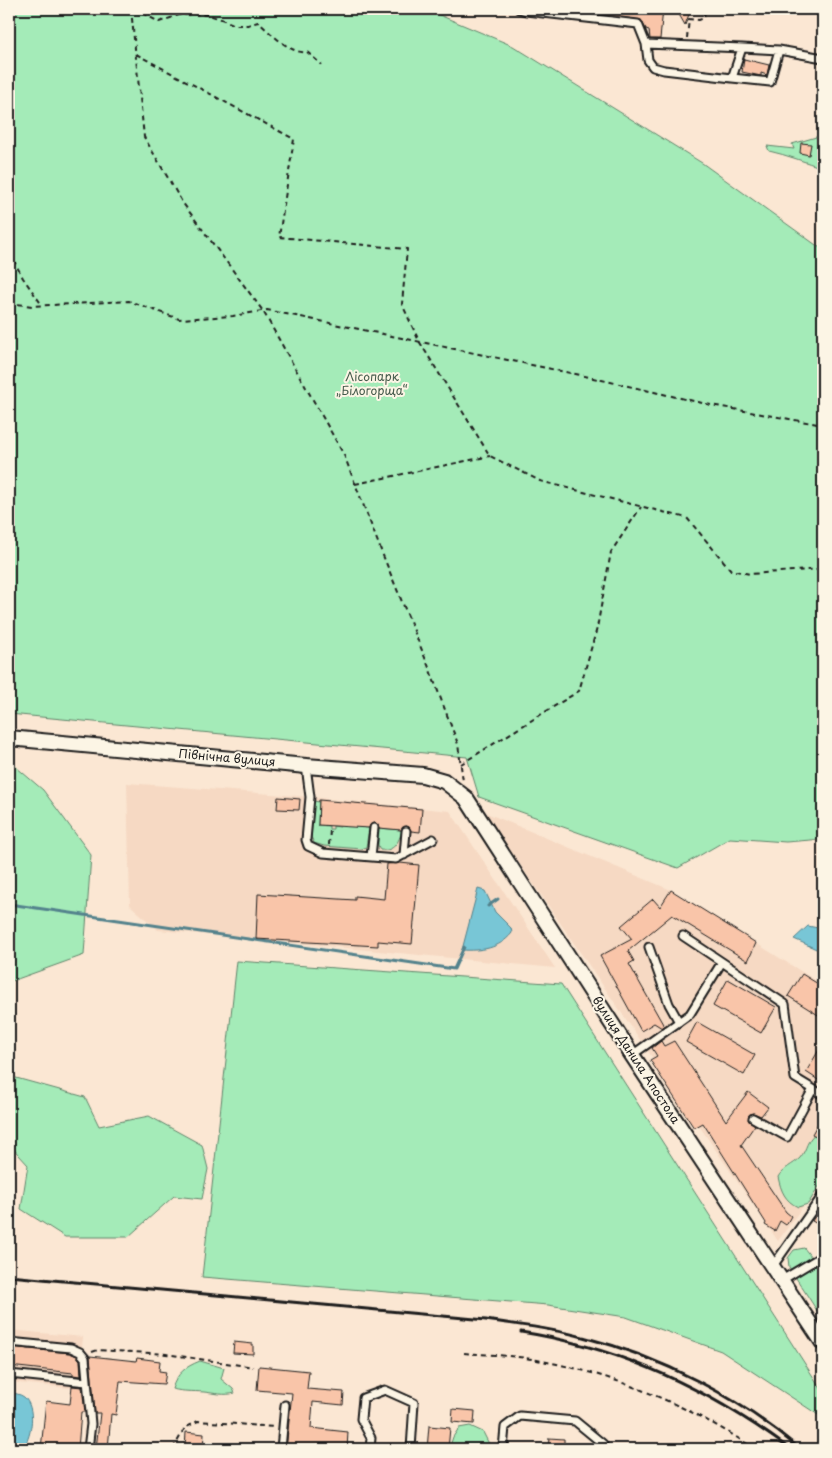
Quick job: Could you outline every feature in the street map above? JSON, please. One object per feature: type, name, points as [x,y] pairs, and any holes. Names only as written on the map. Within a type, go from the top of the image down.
[{"type":"street","name":"Північна вулиця","points":[[9,738],[423,775],[444,782]]},
{"type":"street","name":"вулиця Данила Апостола","points":[[444,782],[466,798],[632,1055],[823,1343]]},
{"type":"lane","points":[[519,9],[638,24],[646,44],[648,60],[653,67],[664,70],[770,82],[779,50]]},
{"type":"lane","points":[[646,44],[779,50],[823,58]]},
{"type":"lane","points":[[732,78],[742,48]]},
{"type":"lane","points":[[306,766],[310,797],[306,840],[308,846],[319,852],[396,859],[433,839]]},
{"type":"lane","points":[[371,857],[374,828]]},
{"type":"lane","points":[[404,855],[406,831]]},
{"type":"lane","points":[[683,936],[785,1004],[795,1078],[823,1095]]},
{"type":"lane","points":[[649,948],[669,1004],[679,1022]]},
{"type":"lane","points":[[632,1055],[690,1014],[722,962]]},
{"type":"lane","points":[[753,1118],[787,1137],[812,1088]]},
{"type":"lane","points":[[773,1266],[823,1195]]},
{"type":"lane","points":[[782,1280],[817,1259],[823,1258]]},
{"type":"lane","points":[[9,1342],[72,1348],[86,1358],[91,1424],[88,1449]]},
{"type":"lane","points":[[9,1374],[87,1382]]},
{"type":"lane","points":[[370,1449],[371,1438],[361,1419],[363,1398],[385,1390],[414,1403],[411,1449]]},
{"type":"lane","points":[[281,1449],[285,1405]]},
{"type":"lane","points":[[503,1449],[505,1427],[520,1416],[575,1421],[603,1444],[603,1449]]},
{"type":"path","points":[[97,9],[132,10],[144,137],[182,202],[263,311],[344,455],[458,744],[466,798]]},
{"type":"path","points":[[135,9],[159,22],[179,15],[195,14],[209,15],[235,25],[248,25],[258,22],[291,49],[300,53],[307,52],[322,65]]},
{"type":"path","points":[[687,45],[689,19],[699,20],[704,18],[705,9]]},
{"type":"path","points":[[136,54],[294,139],[280,238],[407,249],[402,304],[419,341],[490,456],[540,481],[687,518],[731,570],[750,574],[823,568]]},
{"type":"path","points":[[9,252],[23,278],[43,306]]},
{"type":"path","points":[[9,303],[43,306],[130,302],[179,318],[233,316],[263,311],[295,315],[580,375],[711,405],[823,425]]},
{"type":"path","points":[[355,484],[490,456]]},
{"type":"path","points":[[461,764],[579,691],[597,628],[611,552],[641,507]]},
{"type":"path","points":[[328,853],[330,830]]},
{"type":"path","points":[[83,1356],[98,1350],[107,1350],[166,1354],[253,1367]]},
{"type":"path","points":[[464,1353],[536,1360],[591,1373],[658,1396],[755,1449]]},
{"type":"path","points":[[173,1449],[186,1428],[198,1421],[283,1428]]},
{"type":"shaded area","points":[[127,783],[310,797],[450,811],[555,968],[158,930],[130,905]]},
{"type":"shaded area","points":[[484,812],[671,890],[823,985],[823,1178],[778,1241]]},
{"type":"shaded area","points":[[9,1330],[83,1337],[78,1389],[9,1382]]},
{"type":"green space","name":"Лісопарк „Білогорща“","points":[[9,9],[425,9],[513,46],[702,163],[823,250],[823,839],[786,842],[730,838],[678,868],[479,797],[467,757],[9,714]]},
{"type":"green space","points":[[823,135],[823,168],[769,151],[767,146],[794,149],[792,144]]},
{"type":"green space","points":[[9,761],[43,790],[91,855],[84,955],[9,982]]},
{"type":"green space","points":[[314,801],[319,802],[318,825],[329,826],[329,829],[333,829],[333,826],[340,827],[340,825],[369,828],[366,847],[362,849],[324,846],[314,843],[311,837]]},
{"type":"green space","points":[[379,828],[402,830],[392,848],[380,850],[378,845]]},
{"type":"green space","points":[[237,961],[561,984],[823,1392],[823,1418],[721,1351],[626,1317],[548,1305],[202,1277]]},
{"type":"green space","points":[[9,1076],[85,1097],[99,1126],[149,1116],[202,1145],[208,1169],[202,1199],[174,1196],[128,1237],[65,1237],[21,1209],[28,1165],[9,1144]]},
{"type":"green space","points":[[818,1131],[823,1131],[823,1180],[808,1204],[798,1207],[784,1195],[778,1177],[800,1158],[811,1138]]},
{"type":"green space","points":[[804,1248],[823,1272],[823,1320],[789,1267],[788,1258],[794,1250]]},
{"type":"green space","points":[[200,1361],[224,1368],[221,1379],[235,1393],[223,1394],[172,1389],[182,1371]]},
{"type":"green space","points":[[470,1426],[483,1432],[490,1449],[449,1449],[453,1437],[459,1428]]},
{"type":"water","points":[[478,889],[485,891],[495,912],[511,928],[512,933],[495,946],[476,950],[462,950]]},
{"type":"water","points":[[808,926],[823,929],[823,952],[794,939]]},
{"type":"water","points":[[9,1393],[24,1397],[30,1408],[31,1428],[24,1447],[9,1447]]},
{"type":"building","points":[[592,9],[663,9],[660,39],[650,39],[649,30],[646,29],[641,20],[591,13]]},
{"type":"building","points":[[676,9],[691,9],[685,25]]},
{"type":"building","points":[[744,59],[769,65],[767,75],[761,73],[761,76],[742,72]]},
{"type":"building","points":[[801,143],[811,144],[809,155],[800,153]]},
{"type":"building","points":[[278,797],[300,799],[299,810],[277,809]]},
{"type":"building","points":[[319,800],[422,809],[420,832],[411,831],[406,826],[401,830],[379,828],[374,823],[369,828],[318,825]]},
{"type":"building","points":[[387,864],[419,865],[412,944],[378,941],[378,946],[256,939],[258,894],[355,900],[355,896],[384,899]]},
{"type":"building","points":[[671,890],[756,943],[748,961],[672,915],[628,951],[634,961],[629,964],[664,1026],[662,1028],[654,1023],[641,1031],[600,956],[632,939],[621,926],[653,899],[660,907]]},
{"type":"building","points":[[802,974],[823,987],[823,1018],[788,996]]},
{"type":"building","points":[[728,979],[776,1007],[761,1033],[713,1006]]},
{"type":"building","points":[[697,1022],[755,1055],[744,1075],[686,1042]]},
{"type":"building","points":[[661,1041],[664,1046],[674,1041],[726,1121],[748,1092],[768,1107],[761,1116],[753,1113],[749,1115],[748,1120],[755,1125],[741,1145],[786,1212],[791,1216],[786,1225],[780,1221],[775,1231],[765,1225],[766,1223],[703,1123],[694,1128],[650,1060],[657,1056],[652,1048]]},
{"type":"building","points":[[823,1043],[823,1083],[806,1072]]},
{"type":"building","points":[[823,1114],[823,1140],[812,1134]]},
{"type":"building","points":[[823,1204],[823,1227],[812,1221]]},
{"type":"building","points":[[234,1342],[253,1344],[253,1354],[233,1353]]},
{"type":"building","points":[[9,1347],[70,1353],[77,1356],[80,1360],[81,1376],[73,1375],[73,1373],[9,1366]]},
{"type":"building","points":[[90,1356],[136,1361],[137,1358],[160,1361],[159,1371],[166,1372],[164,1384],[120,1381],[116,1415],[111,1414],[108,1449],[96,1449],[100,1413],[95,1413]]},
{"type":"building","points":[[259,1366],[309,1371],[307,1389],[344,1392],[343,1405],[313,1402],[311,1428],[348,1432],[347,1449],[286,1449],[292,1393],[257,1390]]},
{"type":"building","points":[[72,1386],[82,1387],[85,1412],[81,1412],[78,1449],[41,1449],[46,1401],[70,1404]]},
{"type":"building","points":[[453,1409],[475,1411],[474,1424],[452,1422]]},
{"type":"building","points":[[429,1426],[450,1428],[448,1449],[427,1449]]},
{"type":"building","points":[[186,1432],[204,1434],[203,1449],[185,1449]]},
{"type":"building","points":[[549,1438],[564,1439],[564,1449],[548,1449]]},
{"type":"waterway","points":[[488,906],[498,899]]},
{"type":"waterway","points":[[9,904],[454,969],[464,947]]},
{"type":"railway","points":[[9,1276],[486,1320],[571,1334],[612,1345],[642,1356],[698,1381],[751,1412],[800,1449]]},
{"type":"railway","points":[[521,1332],[593,1348],[661,1373],[726,1407],[787,1447]]}]
